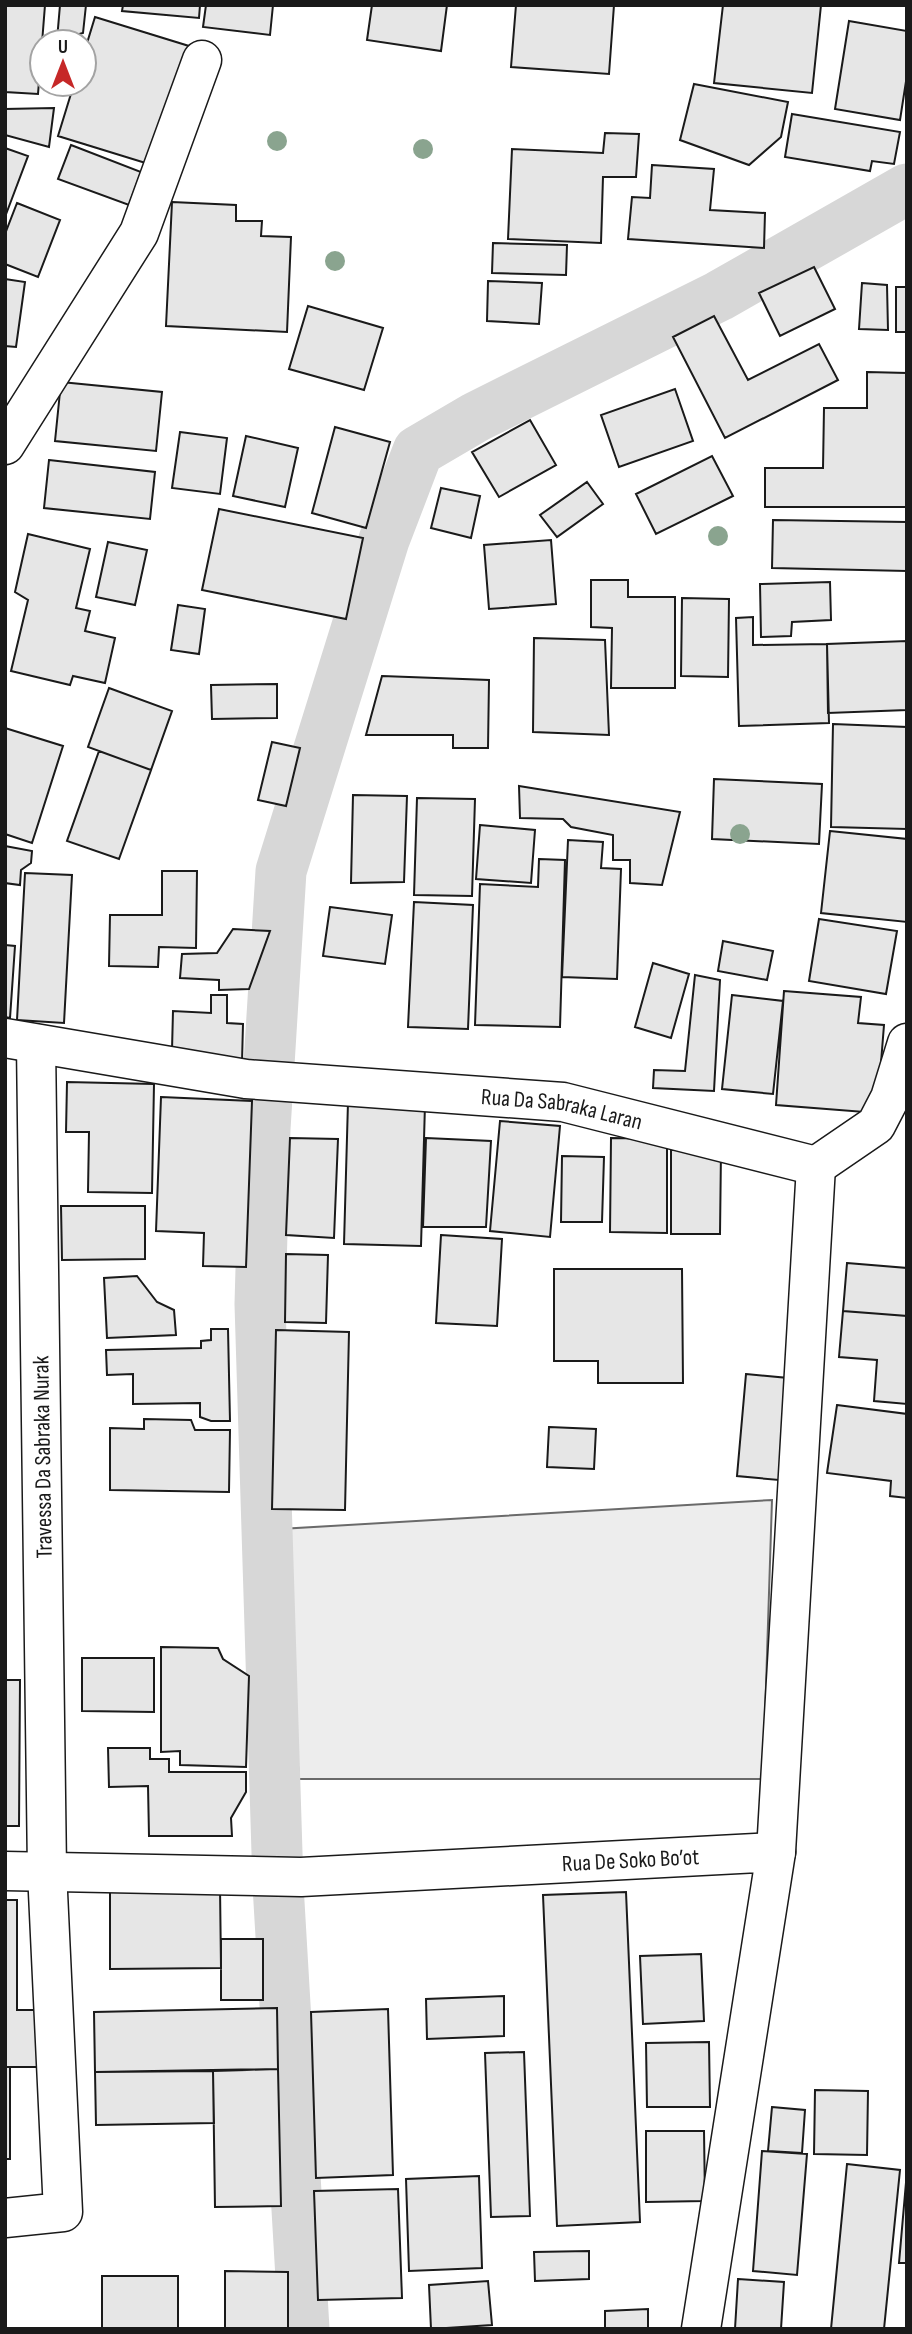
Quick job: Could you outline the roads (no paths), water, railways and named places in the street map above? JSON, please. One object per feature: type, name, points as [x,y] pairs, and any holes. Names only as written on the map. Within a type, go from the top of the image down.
[{"type":"street","points":[[5,445],[139,233],[202,60]]},
{"type":"street","name":"Rua Da Sabraka Laran","points":[[21,1041],[246,1079],[563,1102],[816,1166]]},
{"type":"street","name":"Travessa Da Sabraka Nurak","points":[[5,2218],[63,2212],[47,1871],[21,1041]]},
{"type":"street","points":[[701,2329],[776,1852],[816,1166],[876,1125],[890,1098],[907,1044]]},
{"type":"street","name":"Rua De Soko Bo’ot","points":[[5,1871],[301,1877],[776,1852]]},
{"type":"waterway","points":[[304,2329],[278,1885],[260,1304],[265,1129],[281,871],[384,540],[418,451],[476,417],[719,296],[907,189]]}]
